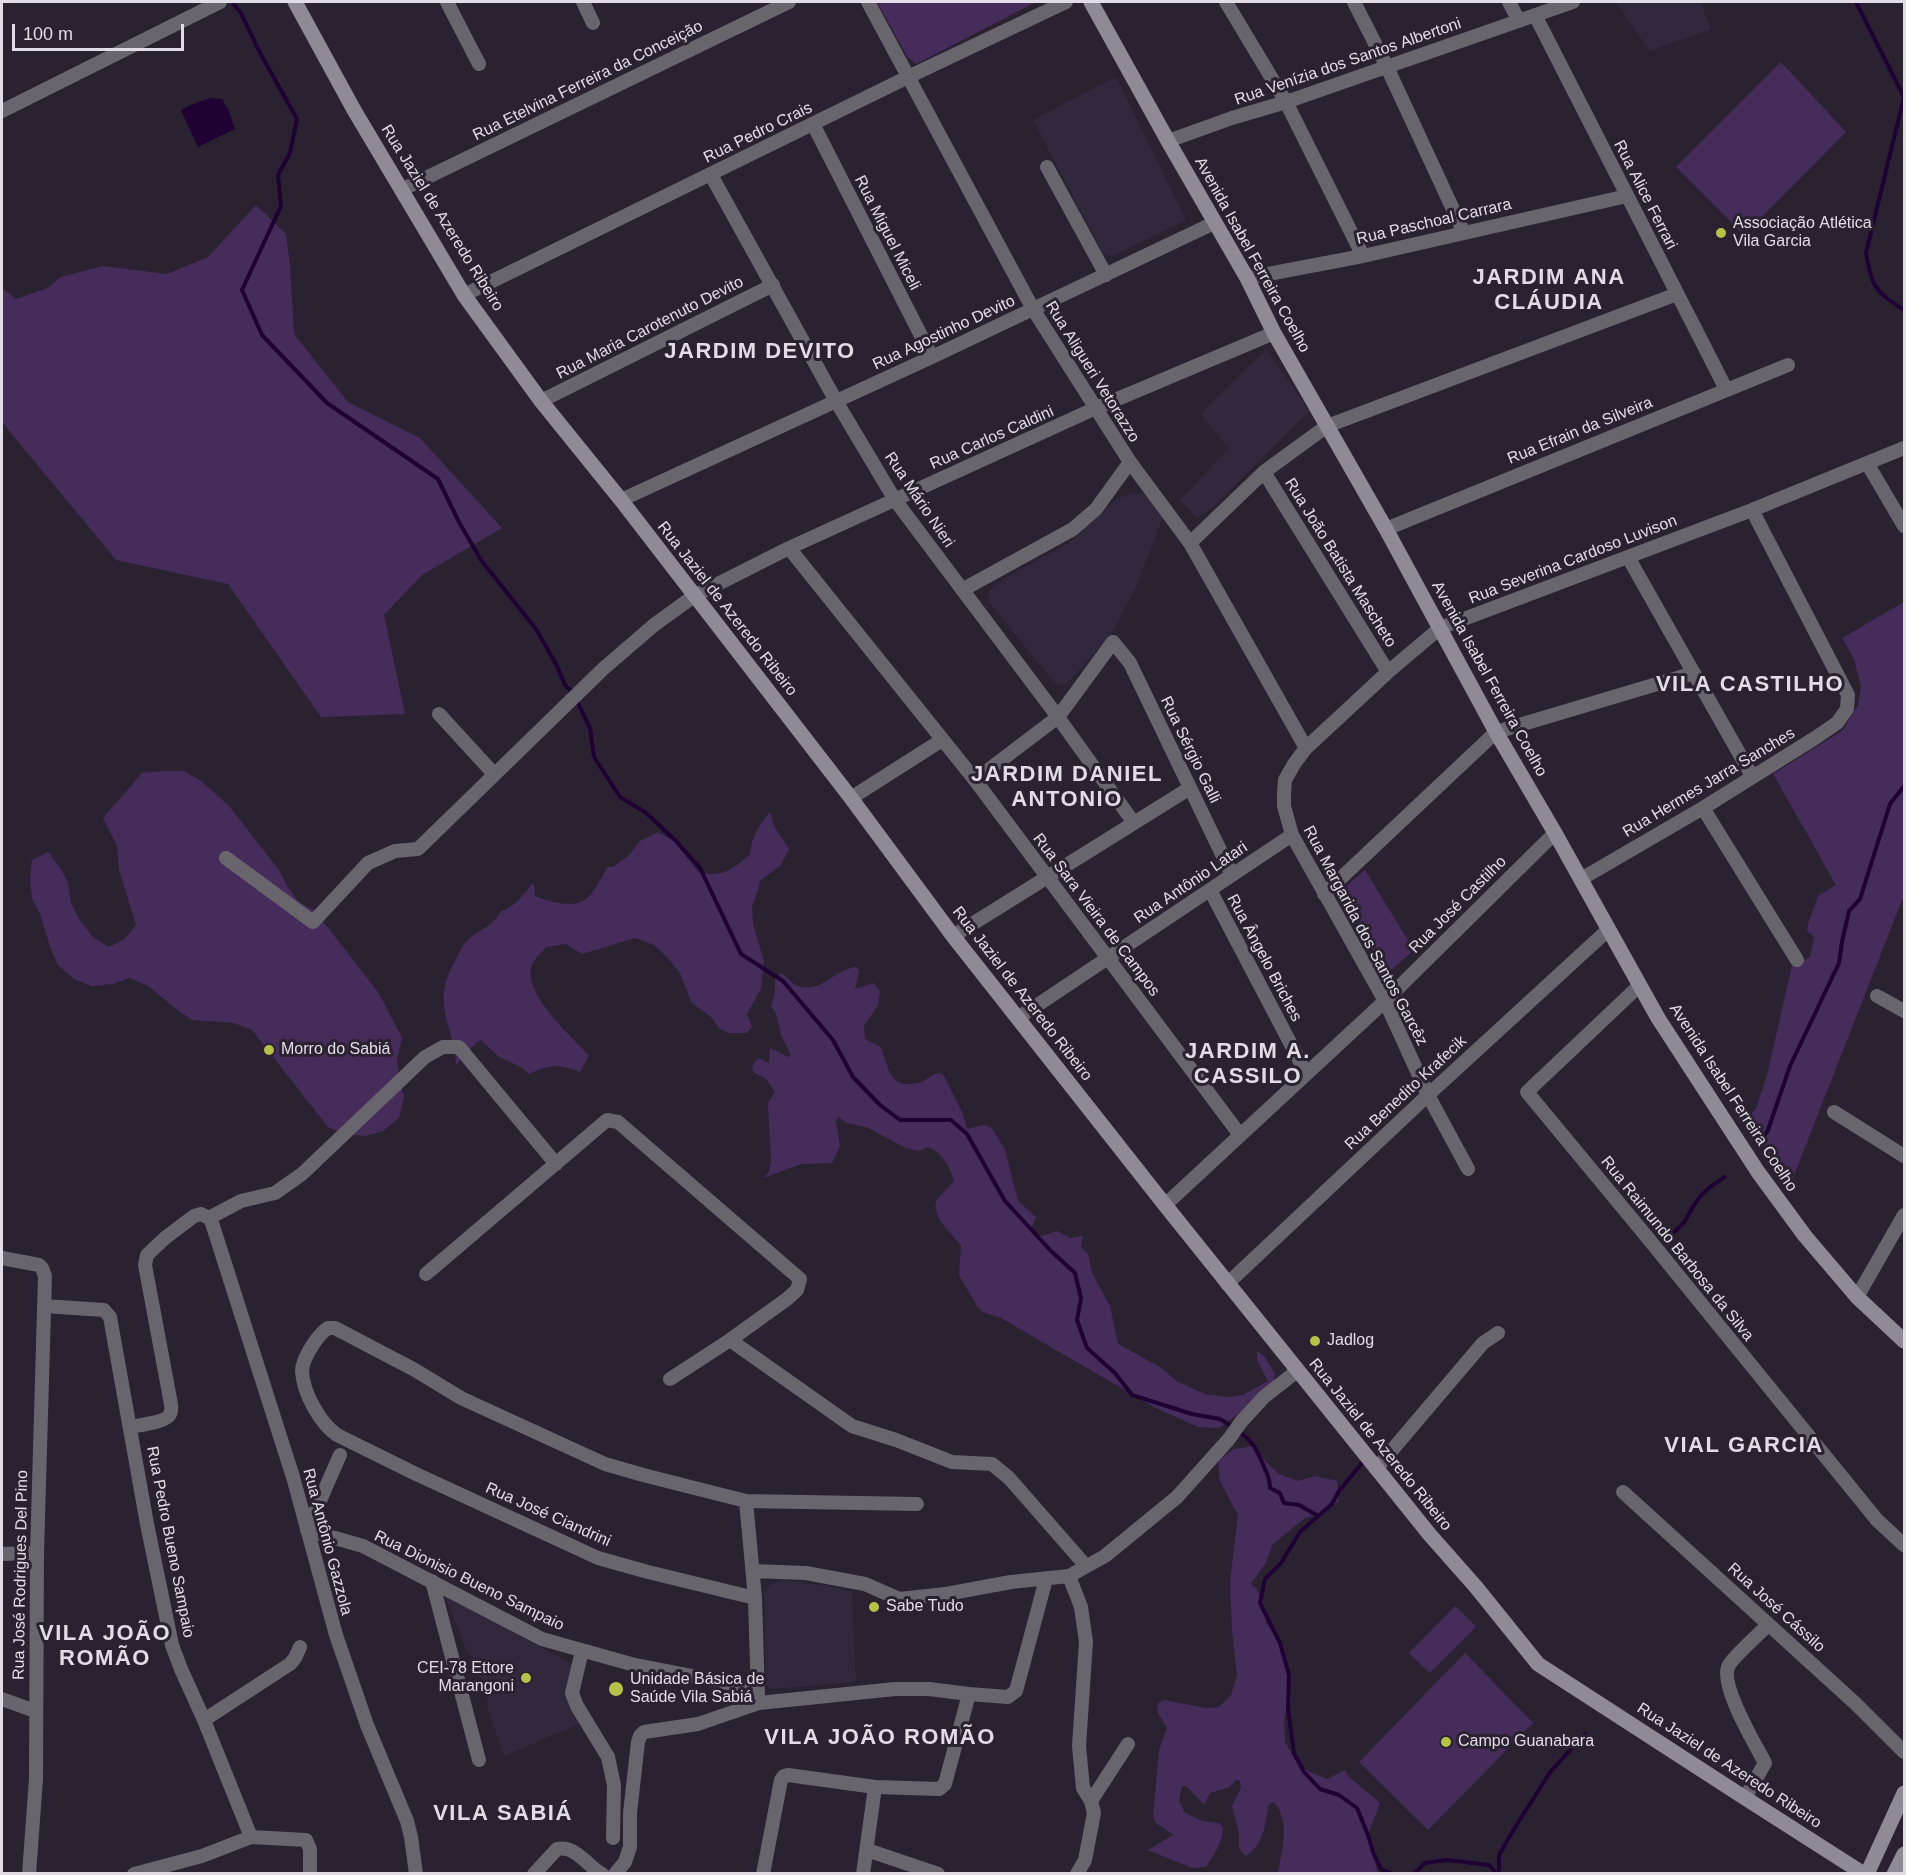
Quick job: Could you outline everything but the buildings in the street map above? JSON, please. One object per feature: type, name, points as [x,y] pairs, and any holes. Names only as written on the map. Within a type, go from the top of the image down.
[{"type":"street","points":[[2,111],[220,2]]},
{"type":"street","name":"Rua Jaziel de Azeredo Ribeiro","points":[[296,2],[354,110],[464,295],[541,401],[621,500],[851,798],[1017,1018],[1297,1371],[1538,1664],[1866,1874]]},
{"type":"street","points":[[447,2],[479,64]]},
{"type":"street","points":[[583,2],[593,23]]},
{"type":"street","name":"Rua Etelvina Ferreira da Conceição","points":[[401,190],[789,2]]},
{"type":"street","name":"Rua Aligueri Vetorazzo","points":[[868,2],[1033,309],[1130,462],[1190,543],[1306,748]]},
{"type":"street","name":"Rua Pedro Crais","points":[[464,295],[1066,2]]},
{"type":"street","name":"Avenida Isabel Ferreira Coelho","points":[[1091,2],[1247,278],[1274,333],[1386,529],[1496,732],[1555,832],[1658,1018],[1758,1172],[1805,1236],[1857,1297],[1905,1341]]},
{"type":"street","points":[[1226,2],[1286,102],[1363,256]]},
{"type":"street","points":[[1354,2],[1387,67],[1464,233]]},
{"type":"street","points":[[1509,2],[1519,21]]},
{"type":"street","name":"Rua Venízia dos Santos Albertoni","points":[[1168,141],[1573,2]]},
{"type":"street","name":"Rua Alice Ferrari","points":[[1535,15],[1726,390]]},
{"type":"street","name":"Rua Miguel Miceli","points":[[813,124],[932,357]]},
{"type":"street","points":[[1047,167],[1106,275]]},
{"type":"street","name":"Rua Mário Nieri","points":[[711,175],[836,401],[895,500],[1058,717],[1134,823]]},
{"type":"street","name":"Rua Paschoal Carrara","points":[[1247,278],[1363,256],[1627,196]]},
{"type":"street","name":"Rua Agostinho Devito","points":[[621,500],[932,357],[1214,223]]},
{"type":"street","name":"Rua Maria Carotenuto Devito","points":[[541,401],[773,285]]},
{"type":"street","points":[[1190,543],[1264,472],[1327,426],[1677,294]]},
{"type":"street","name":"Rua Carlos Caldini","points":[[226,858],[313,922],[368,863],[395,851],[418,849],[626,649],[694,596],[789,548],[1096,408],[1274,333]]},
{"type":"street","name":"Rua Efrain da Silveira","points":[[1386,529],[1788,365]]},
{"type":"street","name":"Rua Severina Cardoso Luvison","points":[[1306,748],[1388,672],[1440,628],[1752,510],[1905,448]]},
{"type":"street","points":[[962,590],[1073,529],[1096,509],[1130,462]]},
{"type":"street","points":[[1867,462],[1905,526]]},
{"type":"street","name":"Rua João Batista Mascheto","points":[[1264,472],[1388,672]]},
{"type":"street","name":"Rua Hermes Jarra Sanches","points":[[1581,879],[1703,808],[1837,723],[1847,709],[1848,695],[1752,510]]},
{"type":"street","name":"Rua Sara Vieira de Campos","points":[[789,548],[975,780],[1240,1135]]},
{"type":"street","points":[[1628,557],[1752,777]]},
{"type":"street","name":"Rua Sérgio Galli","points":[[1058,717],[1113,642],[1130,663],[1232,875]]},
{"type":"street","points":[[1324,894],[1496,732],[1694,673]]},
{"type":"street","points":[[439,714],[494,774]]},
{"type":"street","points":[[975,780],[1058,717]]},
{"type":"street","points":[[851,798],[942,740]]},
{"type":"street","name":"Rua Margarida dos Santos Garcêz","points":[[1306,748],[1285,780],[1284,806],[1292,835],[1385,1001],[1428,1095],[1468,1168]]},
{"type":"street","points":[[953,936],[1190,788]]},
{"type":"street","points":[[1703,808],[1797,960]]},
{"type":"street","name":"Rua José Castilho","points":[[1165,1205],[1385,1001],[1555,832]]},
{"type":"street","name":"Rua Antônio Latari","points":[[1017,1018],[1292,835]]},
{"type":"street","name":"Rua Ângelo Briches","points":[[1210,890],[1306,1073]]},
{"type":"street","name":"Rua Benedito Krafecik","points":[[1227,1284],[1609,929]]},
{"type":"street","name":"Rua Raimundo Barbosa da Silva","points":[[1640,986],[1527,1092],[1877,1520],[1905,1545]]},
{"type":"street","points":[[1877,996],[1905,1011]]},
{"type":"street","points":[[131,1427],[169,1418],[171,1412],[145,1259],[165,1238],[194,1216],[201,1214],[208,1218],[241,1201],[275,1193],[302,1174],[425,1057],[443,1047],[459,1047],[556,1164]]},
{"type":"street","points":[[1834,1112],[1905,1156]]},
{"type":"street","points":[[426,1275],[607,1120],[618,1122],[800,1279],[796,1290],[787,1299],[670,1379]]},
{"type":"street","points":[[1857,1297],[1905,1215]]},
{"type":"street","name":"Rua Antônio Gazzola","points":[[208,1218],[212,1223],[259,1366],[353,1689],[407,1821],[416,1874]]},
{"type":"street","name":"Rua José Rodrigues Del Pino","points":[[2,1258],[39,1264],[45,1276],[37,1553],[36,1779],[28,1874]]},
{"type":"street","name":"Rua Pedro Bueno Sampaio","points":[[44,1306],[104,1310],[110,1317],[147,1524],[172,1644],[250,1837]]},
{"type":"street","points":[[340,1455],[337,1435],[319,1417],[313,1406],[302,1370],[317,1339],[328,1328],[336,1328],[415,1370],[461,1398],[605,1464],[746,1501],[917,1504]]},
{"type":"street","points":[[1376,1468],[1483,1343],[1498,1333]]},
{"type":"street","points":[[730,1340],[852,1426],[952,1462],[992,1464],[1009,1478],[1086,1566]]},
{"type":"street","points":[[753,1571],[806,1573],[856,1582],[866,1584],[899,1599],[946,1594],[1011,1582],[1069,1576],[1105,1556],[1177,1497],[1264,1397],[1297,1371]]},
{"type":"street","name":"Rua José Ciandrini","points":[[337,1435],[598,1558],[755,1598]]},
{"type":"street","points":[[307,1530],[340,1455],[353,1442]]},
{"type":"street","name":"Rua José Cássilo","points":[[1623,1492],[1856,1704],[1905,1752]]},
{"type":"street","points":[[746,1501],[755,1598],[758,1697]]},
{"type":"street","name":"Rua Dionisio Bueno Sampaio","points":[[307,1530],[363,1546],[543,1639],[631,1664],[743,1686],[758,1697]]},
{"type":"street","points":[[2,1554],[37,1553]]},
{"type":"street","points":[[1069,1576],[1080,1607],[1086,1642],[1079,1746],[1083,1788],[1091,1801],[1094,1813],[1085,1860],[1077,1874]]},
{"type":"street","points":[[615,1874],[626,1862],[630,1847],[630,1813],[640,1736],[651,1731],[698,1724],[758,1697],[929,1689],[1008,1697],[1016,1691],[1046,1579]]},
{"type":"street","points":[[432,1581],[479,1760]]},
{"type":"street","points":[[1745,1798],[1765,1763],[1729,1692],[1726,1676],[1728,1665],[1768,1625]]},
{"type":"street","points":[[204,1720],[290,1664],[296,1658],[300,1647]]},
{"type":"street","points":[[582,1651],[572,1693],[577,1706],[608,1757],[614,1785],[613,1838]]},
{"type":"street","points":[[763,1874],[781,1780],[784,1776],[875,1787],[939,1789],[945,1784],[969,1694]]},
{"type":"street","points":[[2,1699],[35,1711]]},
{"type":"street","points":[[1091,1801],[1128,1744]]},
{"type":"street","points":[[863,1874],[875,1787]]},
{"type":"street","points":[[1866,1874],[1905,1793]]},
{"type":"street","points":[[134,1874],[202,1856],[250,1837],[306,1840],[310,1849],[310,1874]]},
{"type":"street","points":[[534,1874],[557,1849],[566,1848],[602,1874]]},
{"type":"street","points":[[867,1850],[938,1874]]},
{"type":"street","points":[[1894,1874],[1905,1854]]},
{"type":"shaded area","points":[[877,2],[1036,2],[916,64],[907,56]]},
{"type":"shaded area","points":[[1616,2],[1700,2],[1711,29],[1650,51]]},
{"type":"shaded area","points":[[1781,62],[1846,132],[1744,235],[1676,167]]},
{"type":"shaded area","points":[[1116,77],[1186,220],[1112,256],[1103,253],[1033,120]]},
{"type":"shaded area","points":[[212,98],[222,99],[235,129],[198,147],[181,110]]},
{"type":"shaded area","points":[[256,205],[286,234],[294,334],[348,402],[420,438],[502,528],[422,575],[384,615],[405,714],[321,717],[228,584],[116,560],[2,422],[2,288],[16,299],[48,288],[61,277],[103,266],[167,274],[208,257]]},
{"type":"shaded area","points":[[1266,349],[1309,411],[1213,507],[1197,518],[1180,500],[1229,448],[1200,414]]},
{"type":"shaded area","points":[[1133,493],[1147,495],[1163,516],[1137,585],[1109,638],[1066,684],[1055,683],[989,602],[989,590],[1005,578],[1069,543],[1117,499]]},
{"type":"shaded area","points":[[1904,602],[1904,895],[1789,1188],[1746,1118],[1756,1109],[1767,1075],[1792,966],[1810,957],[1814,937],[1807,931],[1818,896],[1836,885],[1773,774],[1842,731],[1858,705],[1861,687],[1854,659],[1842,638]]},
{"type":"shaded area","points":[[184,771],[200,780],[229,806],[279,870],[299,902],[315,911],[378,992],[402,1038],[397,1060],[404,1097],[399,1118],[383,1131],[366,1136],[346,1134],[328,1127],[252,1030],[234,1023],[192,1020],[148,986],[130,978],[112,984],[92,986],[74,979],[58,965],[32,898],[30,879],[32,860],[48,852],[68,883],[71,903],[79,919],[93,937],[109,947],[125,939],[136,925],[119,870],[117,846],[103,818],[142,773]]},
{"type":"shaded area","points":[[770,812],[774,826],[789,849],[781,865],[761,880],[752,907],[753,924],[764,961],[761,988],[747,1014],[752,1027],[746,1033],[728,1033],[719,1028],[711,1017],[691,1002],[680,973],[654,945],[635,938],[582,954],[566,944],[546,947],[534,961],[531,973],[539,999],[589,1056],[580,1072],[554,1066],[529,1074],[521,1067],[499,1057],[481,1040],[456,1065],[445,1014],[444,990],[448,977],[467,941],[489,925],[501,911],[514,904],[532,884],[534,884],[535,896],[561,904],[580,902],[592,892],[608,867],[613,867],[629,855],[640,841],[658,832],[674,841],[699,873],[721,873],[732,869],[750,855],[756,832]]},
{"type":"shaded area","points":[[1365,870],[1414,950],[1389,972],[1380,968],[1344,902],[1341,891]]},
{"type":"shaded area","points":[[857,967],[859,971],[855,989],[874,983],[880,992],[878,1005],[864,1026],[865,1039],[881,1047],[887,1066],[893,1078],[898,1082],[919,1083],[933,1074],[940,1073],[944,1076],[962,1112],[967,1129],[984,1125],[992,1128],[1005,1150],[1018,1201],[1036,1217],[1032,1227],[1036,1234],[1042,1236],[1057,1231],[1070,1238],[1083,1236],[1081,1247],[1088,1254],[1092,1273],[1110,1306],[1118,1344],[1160,1367],[1178,1382],[1205,1394],[1228,1397],[1243,1395],[1268,1381],[1257,1360],[1257,1351],[1264,1356],[1275,1374],[1274,1381],[1244,1410],[1219,1428],[1198,1427],[1154,1407],[1001,1318],[983,1312],[959,1275],[961,1245],[943,1224],[936,1211],[937,1200],[954,1181],[942,1157],[928,1147],[919,1151],[906,1148],[866,1127],[847,1123],[838,1117],[836,1121],[840,1146],[832,1163],[801,1164],[763,1178],[769,1172],[771,1161],[768,1103],[775,1092],[766,1079],[753,1072],[752,1066],[758,1058],[769,1063],[770,1048],[788,1057],[791,1055],[781,1035],[776,1013],[771,1007],[775,992],[775,976],[782,973],[796,985],[806,988],[821,984],[849,968]]},
{"type":"shaded area","points":[[1254,1446],[1279,1474],[1298,1481],[1315,1476],[1337,1481],[1339,1501],[1323,1513],[1305,1518],[1273,1544],[1266,1562],[1251,1584],[1256,1588],[1263,1603],[1266,1623],[1278,1639],[1284,1657],[1291,1699],[1284,1717],[1285,1742],[1295,1760],[1308,1771],[1327,1779],[1345,1770],[1349,1777],[1380,1803],[1369,1832],[1378,1873],[1278,1873],[1284,1827],[1274,1802],[1269,1804],[1260,1841],[1245,1856],[1239,1848],[1239,1833],[1232,1806],[1241,1788],[1240,1781],[1236,1780],[1229,1787],[1210,1793],[1204,1805],[1186,1786],[1182,1786],[1179,1800],[1184,1812],[1202,1821],[1219,1823],[1223,1828],[1220,1843],[1206,1867],[1192,1868],[1148,1850],[1173,1835],[1156,1823],[1153,1816],[1159,1750],[1167,1728],[1158,1713],[1157,1704],[1164,1700],[1206,1708],[1219,1707],[1231,1695],[1237,1675],[1230,1582],[1238,1515],[1220,1481],[1218,1461],[1234,1449]]},
{"type":"shaded area","points":[[780,1580],[827,1586],[852,1592],[856,1682],[770,1689],[766,1685],[764,1592]]},
{"type":"shaded area","name":"CEI-78 Ettore Marangoni","points":[[445,1596],[572,1664],[568,1687],[586,1721],[504,1756],[490,1716],[477,1662],[467,1651]]},
{"type":"shaded area","points":[[1455,1606],[1476,1627],[1430,1673],[1409,1653]]},
{"type":"shaded area","name":"Campo Guanabara","points":[[1465,1653],[1533,1723],[1428,1830],[1359,1762]]},
{"type":"waterway","points":[[1856,2],[1904,97],[1866,253],[1870,274],[1876,288],[1904,310]]},
{"type":"waterway","points":[[234,5],[241,13],[259,51],[297,119],[290,153],[278,175],[281,206],[242,290],[262,335],[327,403],[438,479],[481,560],[536,629],[565,685],[573,693],[590,728],[594,757],[620,797],[645,812],[700,868],[741,954],[783,981],[833,1040],[853,1077],[880,1105],[900,1120],[951,1120],[967,1134],[1005,1201],[1051,1251],[1075,1273],[1081,1298],[1077,1320],[1087,1348],[1115,1373],[1132,1395],[1192,1414],[1220,1419],[1233,1427]]},
{"type":"waterway","points":[[1758,1146],[1768,1130],[1790,1066],[1839,963],[1849,911],[1860,899],[1890,804],[1904,786]]},
{"type":"waterway","points":[[1674,1232],[1685,1221],[1702,1194],[1725,1177]]},
{"type":"waterway","points":[[1239,1432],[1255,1448],[1268,1476],[1270,1488],[1280,1493],[1284,1503],[1299,1505],[1318,1516]]},
{"type":"waterway","points":[[1362,1463],[1339,1491],[1332,1504],[1300,1532],[1281,1563],[1265,1579],[1260,1603],[1280,1643],[1289,1675],[1288,1709],[1294,1753],[1304,1772],[1320,1789],[1339,1795],[1357,1808],[1381,1869],[1393,1874]]},
{"type":"waterway","points":[[1499,1874],[1499,1855],[1514,1829],[1551,1771],[1585,1734]]},
{"type":"waterway","points":[[1414,1874],[1425,1863],[1447,1860],[1489,1865],[1497,1874]]},
{"type":"place","name":"Associação Atlética Vila Garcia","points":[[1721,233]]},
{"type":"place","name":"Morro do Sabiá","points":[[269,1050]]},
{"type":"place","name":"Jadlog","points":[[1315,1341]]},
{"type":"place","name":"Sabe Tudo","points":[[874,1607]]},
{"type":"place","name":"CEI-78 Ettore Marangoni","points":[[526,1678]]},
{"type":"place","name":"Unidade Básica de Saúde Vila Sabiá","points":[[616,1689]]},
{"type":"place","name":"Campo Guanabara","points":[[1446,1742]]},
{"type":"district","name":"JARDIM ANA CLÁUDIA","points":[[1549,290]]},
{"type":"district","name":"JARDIM DEVITO","points":[[760,352]]},
{"type":"district","name":"VILA CASTILHO","points":[[1750,685]]},
{"type":"district","name":"JARDIM DANIEL ANTONIO","points":[[1067,788]]},
{"type":"district","name":"JARDIM A. CASSILO","points":[[1248,1064]]},
{"type":"district","name":"VIAL GARCIA","points":[[1744,1446]]},
{"type":"district","name":"VILA JOÃO ROMÃO","points":[[105,1646]]},
{"type":"district","name":"VILA JOÃO ROMÃO","points":[[880,1738]]},
{"type":"district","name":"VILA SABIÁ","points":[[503,1814]]}]
